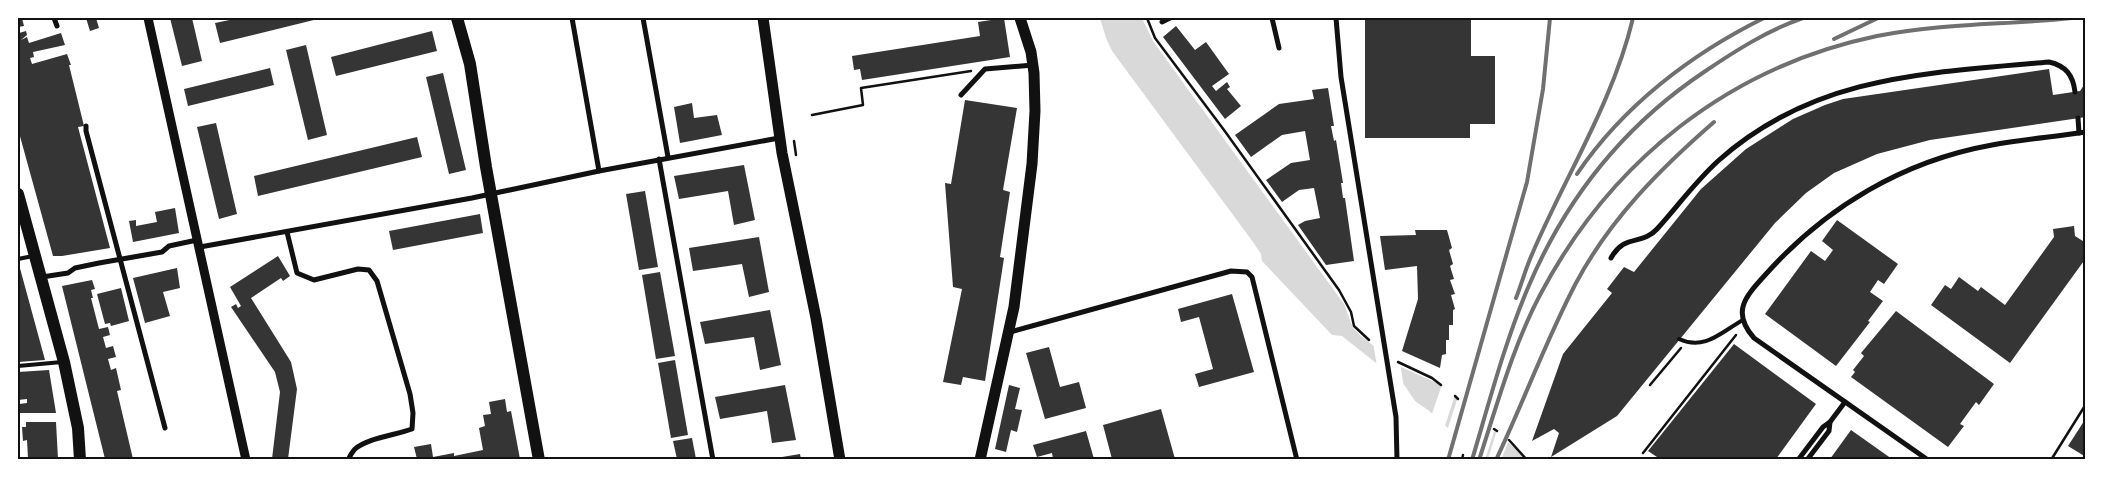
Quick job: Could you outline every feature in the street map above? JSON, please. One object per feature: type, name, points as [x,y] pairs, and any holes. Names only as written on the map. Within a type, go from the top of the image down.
[{"type":"highway","points":[[458,18],[470,64],[491,194],[539,460]]},
{"type":"highway","points":[[18,194],[64,362],[78,428],[80,460]]},
{"type":"main road","points":[[763,18],[780,138],[819,335],[840,460]]},
{"type":"main road","points":[[980,460],[1009,332],[1020,265],[1033,143],[1035,111],[1033,65],[1031,52],[1020,18]]},
{"type":"street","points":[[54,18],[57,26]]},
{"type":"street","points":[[148,18],[246,460]]},
{"type":"street","points":[[572,18],[599,171]]},
{"type":"street","points":[[643,18],[668,157]]},
{"type":"street","points":[[1162,22],[1170,18]]},
{"type":"street","points":[[1272,18],[1279,48]]},
{"type":"street","points":[[1336,18],[1342,77],[1392,390],[1398,440],[1398,460]]},
{"type":"street","points":[[1611,258],[1623,244],[1651,235],[1699,180],[1742,142],[1791,111],[1835,93],[1874,82],[2049,62],[2058,64],[2065,69],[2071,76],[2075,92]]},
{"type":"street","points":[[961,96],[985,69],[1033,65]]},
{"type":"street","points":[[1928,460],[1754,338],[1744,322],[1742,310],[1746,297],[1772,267],[1812,228],[1867,190],[1912,168],[1965,151],[1992,145],[2082,133],[2078,118]]},
{"type":"street","points":[[86,126],[165,428]]},
{"type":"street","points":[[42,277],[68,273],[75,268],[162,252],[168,246],[286,232],[491,194],[668,157],[780,138]]},
{"type":"street","points":[[659,159],[713,460]]},
{"type":"street","points":[[286,232],[297,273],[314,280],[358,269],[369,270],[377,280],[410,394],[413,413],[412,429],[367,442],[354,449],[348,460]]},
{"type":"street","points":[[1009,332],[1231,271],[1247,272],[1252,277],[1298,460]]},
{"type":"street","points":[[1798,460],[1845,402]]},
{"type":"street","points":[[1807,460],[1829,430],[1830,422]]},
{"type":"lane","points":[[18,259],[35,255]]},
{"type":"lane","points":[[1679,339],[1696,344],[1706,342],[1744,322]]},
{"type":"lane","points":[[18,366],[64,362]]},
{"type":"path","points":[[1147,18],[1155,38],[1224,130],[1333,282],[1351,312],[1354,326],[1369,340]]},
{"type":"path","points":[[812,115],[863,105],[860,88],[985,69]]},
{"type":"path","points":[[1643,453],[1744,322]]},
{"type":"path","points":[[1650,385],[1686,342]]},
{"type":"path","points":[[1398,362],[1432,378],[1441,385]]},
{"type":"path","points":[[2051,460],[2086,404]]},
{"type":"path","points":[[1509,440],[1527,460]]},
{"type":"path","points":[[1462,460],[1463,455]]},
{"type":"shaded area","points":[[1100,18],[1142,18],[1153,41],[1344,304],[1353,328],[1401,367],[1437,383],[1516,449],[1524,459],[1482,459],[1428,410],[1415,401],[1405,386],[1342,336],[1332,335],[1262,261],[1261,254],[1253,242],[1112,51]]},
{"type":"pier","points":[[1373,342],[1400,362],[1404,388],[1377,367]]},
{"type":"pier","points":[[1442,384],[1455,395],[1444,429],[1431,417]]},
{"type":"pier","points":[[1458,397],[1495,428],[1485,460],[1478,460],[1447,431]]},
{"type":"pier","points":[[1497,430],[1509,440],[1501,460],[1488,459]]},
{"type":"building","points":[[18,18],[22,18],[24,26],[18,27]]},
{"type":"building","points":[[86,18],[96,18],[99,28],[90,31]]},
{"type":"building","points":[[170,18],[192,18],[202,61],[182,66]]},
{"type":"building","points":[[239,18],[322,18],[220,43],[215,23]]},
{"type":"building","points":[[1004,18],[1010,57],[862,80],[860,69],[854,70],[852,56],[980,36],[978,22]]},
{"type":"building","points":[[1365,18],[1471,18],[1471,56],[1495,56],[1495,124],[1470,124],[1470,138],[1365,138]]},
{"type":"building","points":[[1176,26],[1195,50],[1206,42],[1229,74],[1212,86],[1216,91],[1227,82],[1230,87],[1227,89],[1241,106],[1225,119],[1163,37]]},
{"type":"building","points":[[18,28],[19,33],[26,31],[27,35],[21,40],[27,37],[29,43],[61,33],[65,45],[33,52],[34,57],[30,58],[32,64],[67,54],[84,126],[78,127],[110,248],[53,256],[18,129]]},
{"type":"building","points":[[432,31],[437,51],[336,76],[331,57]]},
{"type":"building","points":[[306,45],[327,135],[308,140],[286,50]]},
{"type":"building","points":[[270,68],[274,85],[188,106],[184,89]]},
{"type":"building","points":[[2049,69],[2053,95],[2080,91],[2086,82],[2086,117],[1930,140],[1877,154],[1834,173],[1806,193],[1775,223],[1617,416],[1551,457],[1559,433],[1554,429],[1532,441],[1563,354],[1612,293],[1607,289],[1624,267],[1634,272],[1701,189],[1746,149],[1793,119],[1843,99]]},
{"type":"building","points":[[443,73],[466,170],[449,174],[426,77]]},
{"type":"building","points":[[1328,88],[1334,126],[1331,126],[1334,141],[1336,140],[1343,183],[1341,183],[1343,198],[1345,198],[1354,261],[1326,265],[1298,225],[1305,221],[1320,218],[1314,188],[1299,190],[1282,202],[1266,180],[1291,163],[1310,160],[1305,131],[1282,135],[1251,157],[1235,135],[1279,104],[1314,99],[1312,90]]},
{"type":"building","points":[[965,100],[1017,108],[1003,190],[1010,192],[1000,257],[1004,258],[985,381],[963,377],[961,385],[943,382],[962,289],[953,287],[945,183],[951,184]]},
{"type":"building","points":[[692,103],[694,118],[717,115],[722,135],[680,143],[674,107]]},
{"type":"building","points":[[216,123],[237,214],[219,219],[197,127]]},
{"type":"building","points":[[417,137],[422,157],[258,196],[254,176]]},
{"type":"building","points":[[744,165],[755,220],[734,225],[728,191],[679,199],[674,176]]},
{"type":"building","points":[[645,191],[658,267],[639,270],[626,194]]},
{"type":"building","points":[[175,208],[179,233],[133,242],[129,221],[136,220],[136,226],[157,222],[155,212]]},
{"type":"building","points":[[480,214],[483,233],[393,250],[389,231]]},
{"type":"building","points":[[1837,220],[1898,264],[1884,284],[1878,280],[1870,292],[1883,301],[1868,321],[1870,322],[1836,366],[1765,314],[1811,251],[1825,261],[1833,250],[1822,241]]},
{"type":"building","points":[[2074,226],[2075,236],[2086,243],[2086,258],[2010,363],[1931,305],[1945,285],[1951,289],[1959,277],[1978,291],[1981,287],[2005,305],[2054,237],[2053,229]]},
{"type":"building","points":[[1415,230],[1447,230],[1452,248],[1449,250],[1453,264],[1450,266],[1454,279],[1450,280],[1455,294],[1451,295],[1455,309],[1453,310],[1453,325],[1449,325],[1449,340],[1446,340],[1446,354],[1442,355],[1440,368],[1402,351],[1418,299],[1417,266],[1385,270],[1380,236],[1416,235]]},
{"type":"building","points":[[759,237],[769,292],[749,297],[742,264],[693,271],[689,248]]},
{"type":"building","points":[[278,256],[290,276],[283,281],[281,278],[251,298],[291,362],[297,389],[288,459],[272,459],[280,392],[275,372],[231,307],[236,304],[238,308],[241,306],[230,287]]},
{"type":"building","points":[[18,261],[45,360],[18,362]]},
{"type":"building","points":[[177,268],[180,288],[163,292],[170,316],[145,323],[133,278]]},
{"type":"building","points":[[660,272],[675,356],[656,359],[642,275]]},
{"type":"building","points":[[92,280],[95,289],[91,290],[93,298],[91,298],[99,329],[108,327],[110,335],[103,337],[106,348],[113,346],[116,357],[108,359],[111,370],[116,368],[121,390],[117,391],[133,459],[105,459],[62,286]]},
{"type":"building","points":[[121,288],[129,321],[111,326],[110,323],[105,324],[97,294]]},
{"type":"building","points":[[1232,294],[1254,372],[1199,387],[1195,374],[1213,369],[1199,317],[1181,322],[1178,309]]},
{"type":"building","points":[[770,310],[781,365],[760,370],[754,337],[705,344],[700,322]]},
{"type":"building","points":[[1896,311],[1994,384],[1979,405],[1976,402],[1960,424],[1964,426],[1948,447],[1851,377],[1855,372],[1853,370],[1864,356],[1861,353]]},
{"type":"building","points":[[1734,344],[1816,404],[1776,459],[1660,459],[1648,451]]},
{"type":"building","points":[[1049,347],[1060,387],[1079,382],[1086,408],[1045,419],[1026,353]]},
{"type":"building","points":[[675,360],[688,435],[671,438],[658,363]]},
{"type":"building","points":[[49,370],[56,413],[20,413],[19,404],[27,403],[27,399],[18,400],[18,372]]},
{"type":"building","points":[[785,385],[796,440],[772,443],[767,411],[720,419],[715,397]]},
{"type":"building","points":[[1009,385],[1020,388],[1015,409],[1022,410],[1017,432],[1011,430],[1006,452],[995,449]]},
{"type":"building","points":[[505,399],[507,412],[511,411],[520,459],[417,459],[414,447],[431,444],[433,457],[454,453],[454,456],[483,450],[479,428],[485,426],[483,415],[491,414],[489,402]]},
{"type":"building","points":[[1161,409],[1175,459],[1112,459],[1103,425]]},
{"type":"building","points":[[2086,418],[2086,457],[2068,446]]},
{"type":"building","points":[[26,422],[56,422],[58,459],[28,459],[27,440],[23,441],[22,427],[26,427]]},
{"type":"building","points":[[1851,430],[1892,459],[1830,459]]},
{"type":"building","points":[[1086,431],[1094,459],[1053,459],[1052,453],[1037,457],[1033,445]]},
{"type":"building","points":[[692,438],[696,459],[677,459],[673,441]]},
{"type":"building","points":[[800,454],[801,459],[776,459],[776,458]]},
{"type":"railway","points":[[1448,460],[1527,182],[1543,89],[1550,18]]},
{"type":"railway","points":[[1516,298],[1528,263],[1546,223],[1602,108],[1614,79],[1633,18]]},
{"type":"railway","points":[[1577,174],[1615,126],[1660,84],[1710,48],[1764,18]]},
{"type":"railway","points":[[1472,460],[1504,353],[1527,290],[1559,225],[1599,167],[1647,116],[1674,93],[1752,42],[1803,18]]},
{"type":"railway","points":[[1834,39],[1878,18]]},
{"type":"railway","points":[[1479,460],[1506,376],[1530,314],[1568,247],[1601,203],[1638,163],[1679,127],[1723,97],[1771,71],[1823,51],[1877,36],[1950,26],[2072,18]]},
{"type":"railway","points":[[1496,460],[1555,326],[1589,260],[1620,216],[1638,196],[1674,158],[1714,122]]}]
